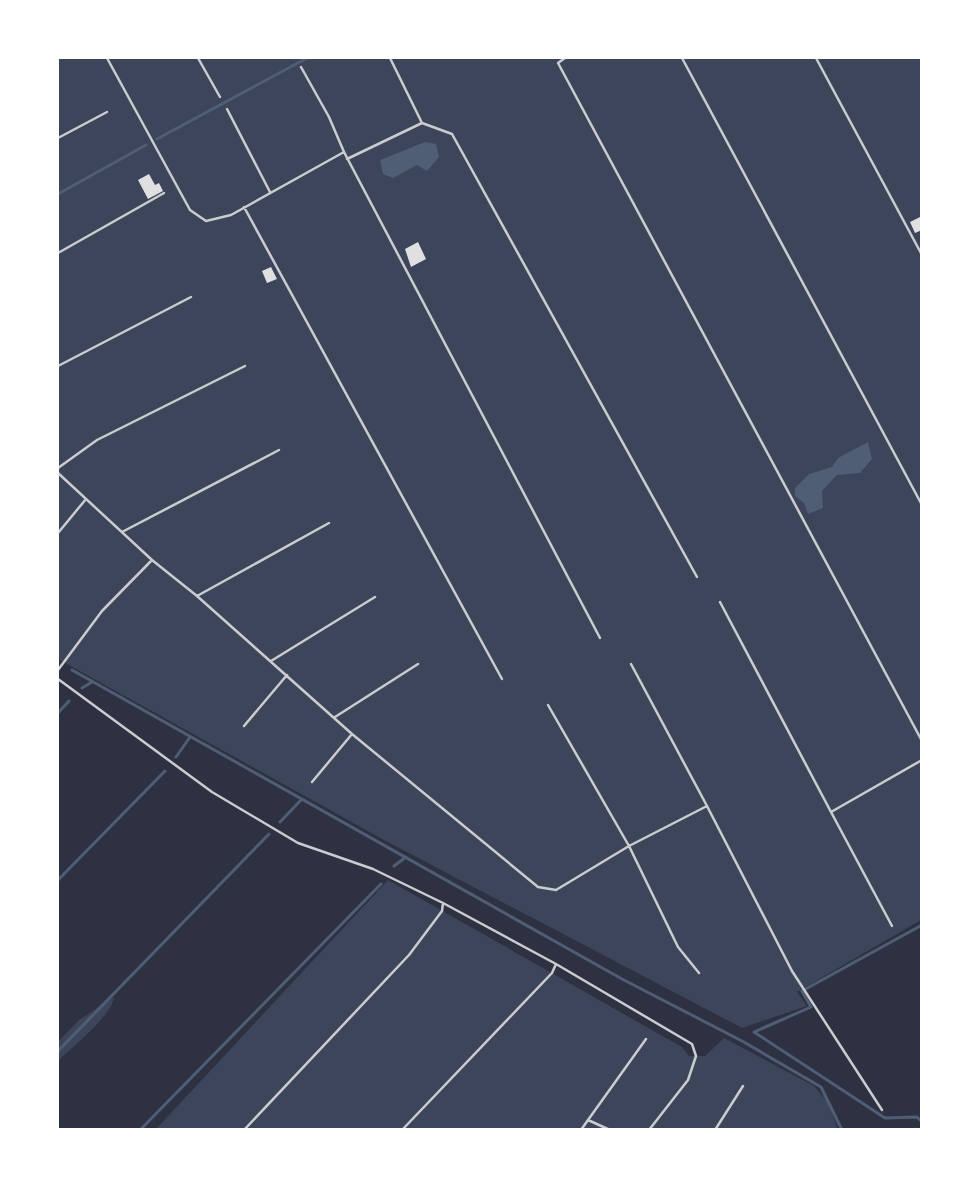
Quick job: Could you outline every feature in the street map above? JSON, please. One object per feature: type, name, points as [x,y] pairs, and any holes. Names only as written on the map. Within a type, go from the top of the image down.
[{"type":"lane","points":[[107,58],[190,210],[206,221],[231,215],[244,206],[344,152]]},
{"type":"lane","points":[[198,58],[220,97]]},
{"type":"lane","points":[[390,58],[422,123],[452,134],[697,577]]},
{"type":"lane","points":[[565,58],[558,63],[922,741]]},
{"type":"lane","points":[[682,58],[922,505]]},
{"type":"lane","points":[[816,58],[922,255]]},
{"type":"lane","points":[[301,67],[329,117],[344,152],[600,638]]},
{"type":"lane","points":[[227,109],[270,192]]},
{"type":"lane","points":[[58,138],[107,112]]},
{"type":"lane","points":[[348,159],[422,123]]},
{"type":"lane","points":[[58,253],[164,193]]},
{"type":"lane","points":[[244,206],[502,679]]},
{"type":"lane","points":[[58,366],[191,296]]},
{"type":"lane","points":[[58,468],[97,440],[246,366]]},
{"type":"lane","points":[[122,532],[279,450]]},
{"type":"lane","points":[[58,473],[152,560],[197,596],[352,734],[538,887],[556,890],[628,846],[708,806]]},
{"type":"lane","points":[[58,533],[86,499]]},
{"type":"lane","points":[[197,596],[330,523]]},
{"type":"lane","points":[[58,670],[102,611],[152,560]]},
{"type":"lane","points":[[271,661],[376,597]]},
{"type":"lane","points":[[720,602],[892,926]]},
{"type":"lane","points":[[334,718],[418,664]]},
{"type":"lane","points":[[631,664],[708,806],[792,970],[882,1110]]},
{"type":"lane","points":[[244,726],[287,675]]},
{"type":"lane","points":[[58,679],[212,792],[298,843],[374,869],[444,903],[556,964],[692,1044],[696,1056],[688,1080],[649,1130]]},
{"type":"lane","points":[[548,706],[628,846],[678,947],[699,973]]},
{"type":"lane","points":[[312,782],[352,734]]},
{"type":"lane","points":[[831,812],[922,760]]},
{"type":"lane","points":[[244,1130],[409,955],[442,910],[444,903]]},
{"type":"lane","points":[[402,1130],[552,973],[556,964]]},
{"type":"lane","points":[[581,1130],[646,1039]]},
{"type":"lane","points":[[715,1130],[743,1086]]},
{"type":"lane","points":[[588,1120],[610,1130]]},
{"type":"shaded area","points":[[58,58],[921,58],[921,920],[797,992],[807,1006],[742,1028],[384,840],[58,659]]},
{"type":"shaded area","points":[[425,142],[436,144],[439,157],[427,171],[417,165],[393,178],[383,174],[380,160]]},
{"type":"shaded area","points":[[868,442],[872,459],[860,473],[837,475],[822,491],[823,508],[808,514],[804,503],[795,496],[795,488],[809,474],[832,467],[838,458]]},
{"type":"shaded area","points":[[388,880],[682,1047],[689,1056],[705,1056],[724,1038],[814,1086],[827,1101],[838,1129],[155,1130]]},
{"type":"shaded area","points":[[114,997],[112,1005],[99,1022],[58,1061],[58,1042],[79,1020]]},
{"type":"building","points":[[149,174],[155,185],[159,183],[163,191],[148,199],[138,180]]},
{"type":"building","points":[[922,216],[922,230],[915,233],[910,222]]},
{"type":"building","points":[[418,242],[426,259],[411,267],[405,249]]},
{"type":"building","points":[[271,267],[277,279],[267,283],[262,271]]},
{"type":"waterway","points":[[157,139],[307,58]]},
{"type":"waterway","points":[[58,194],[146,145]]},
{"type":"waterway","points":[[72,670],[622,979],[742,1041],[821,1087],[842,1130]]},
{"type":"waterway","points":[[82,688],[92,682]]},
{"type":"waterway","points":[[58,713],[69,701]]},
{"type":"waterway","points":[[176,757],[190,737]]},
{"type":"waterway","points":[[58,880],[165,771]]},
{"type":"waterway","points":[[280,822],[301,800]]},
{"type":"waterway","points":[[58,1051],[269,834]]},
{"type":"waterway","points":[[394,866],[406,857]]},
{"type":"waterway","points":[[140,1130],[381,884]]},
{"type":"waterway","points":[[922,925],[802,991],[811,1007],[754,1032],[885,1118],[917,1117],[922,1122]]}]
